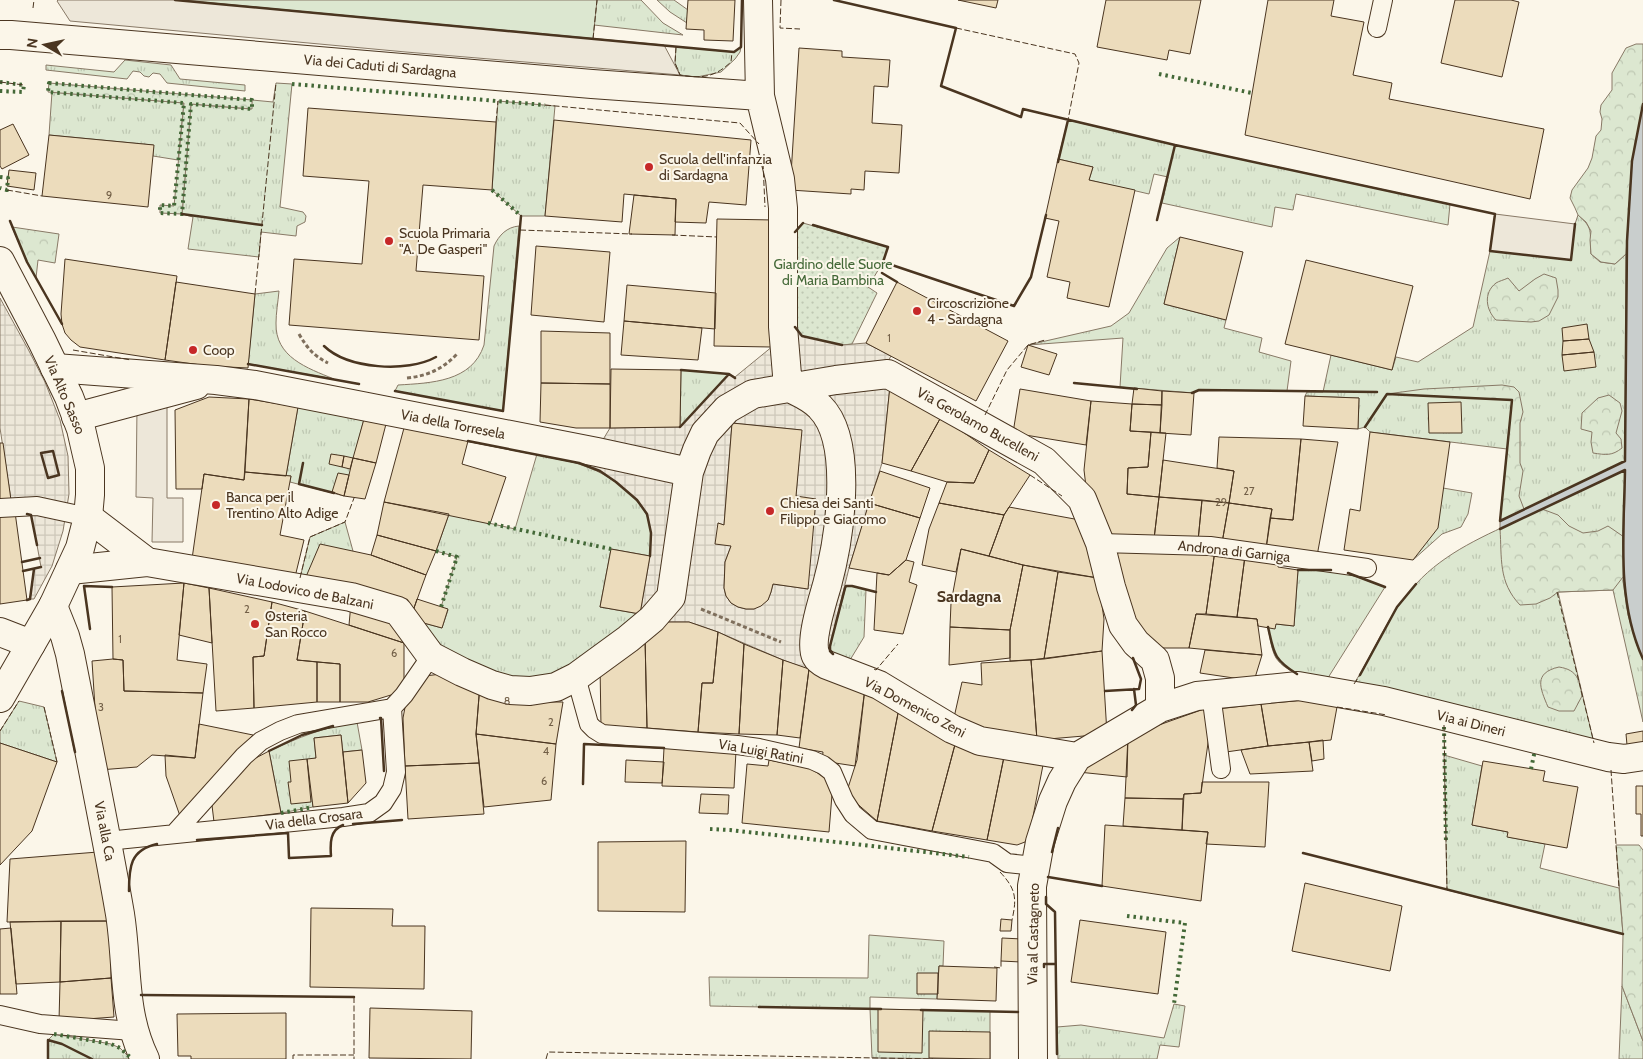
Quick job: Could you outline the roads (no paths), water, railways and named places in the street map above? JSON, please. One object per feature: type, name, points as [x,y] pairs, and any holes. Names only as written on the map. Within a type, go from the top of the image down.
[{"type":"street","points":[[689,472],[696,450],[705,433],[727,409],[753,394],[788,387],[784,327],[784,208],[780,180],[760,96],[758,0]]},
{"type":"street","name":"Via dei Caduti di Sardagna","points":[[0,35],[760,96]]},
{"type":"street","name":"Via Alto Sasso","points":[[0,262],[69,397],[81,429],[90,468],[88,516],[80,548],[53,606],[0,698]]},
{"type":"street","name":"Via della Torresela","points":[[55,368],[216,380],[255,385],[588,450],[689,472]]},
{"type":"street","name":"Via Gerolamo Bucelleni","points":[[788,387],[888,374],[1044,460],[1082,499],[1100,543],[1123,625],[1136,643],[1155,660],[1160,678],[1160,708]]},
{"type":"street","name":"Via della Torresela","points":[[76,417],[216,380]]},
{"type":"street","name":"Via Domenico Zeni","points":[[788,387],[809,398],[821,408],[830,421],[837,437],[841,460],[842,491],[838,528],[830,574],[814,642],[816,656],[827,665],[879,685],[952,728],[980,741],[1077,757]]},
{"type":"street","name":"Via Lodovico de Balzani","points":[[70,570],[147,562],[351,597],[398,611],[431,656],[492,685],[510,690],[530,691],[556,686],[576,677],[652,619],[671,597],[689,472]]},
{"type":"street","name":"Via Lodovico de Balzani","points":[[88,516],[147,562]]},
{"type":"street","name":"Via alla Ca","points":[[53,606],[66,636],[70,654],[120,917],[125,978],[133,1031],[145,1059]]},
{"type":"street","points":[[0,632],[31,644]]},
{"type":"street","name":"Via ai Dineri","points":[[1077,757],[1160,708],[1197,696],[1298,686],[1384,701],[1608,757],[1624,759],[1643,756]]},
{"type":"street","name":"Via al Castagneto","points":[[1033,1059],[1031,894],[1034,866],[1053,801],[1062,781],[1077,757]]},
{"type":"lane","points":[[1376,28],[1383,0]]},
{"type":"lane","points":[[0,508],[37,506],[88,516]]},
{"type":"lane","name":"Androna di Garniga","points":[[1100,543],[1210,546],[1367,568]]},
{"type":"lane","points":[[174,834],[244,756],[261,741],[280,730],[298,724],[392,708],[404,695],[431,656]]},
{"type":"lane","name":"Via Luigi Ratini","points":[[576,677],[590,724],[602,734],[737,745],[812,760],[832,772],[844,800],[853,814],[872,830],[993,853],[1007,863],[1034,866]]},
{"type":"lane","points":[[1210,694],[1221,769]]},
{"type":"lane","name":"Via della Crosara","points":[[106,840],[370,813],[383,803],[392,789],[396,772],[392,708]]},
{"type":"lane","points":[[0,1015],[40,1024],[133,1031]]},
{"type":"place","name":"Scuola dell'infanzia di Sardagna","points":[[649,167]]},
{"type":"place","name":"Scuola Primaria \"A. De Gasperi\"","points":[[389,241]]},
{"type":"place","name":"Circoscrizione 4 - Sardagna","points":[[917,311]]},
{"type":"place","name":"Coop","points":[[193,350]]},
{"type":"place","name":"Banca per il Trentino Alto Adige","points":[[216,505]]},
{"type":"place","name":"Chiesa dei Santi Filippo e Giacomo","points":[[770,511]]},
{"type":"place","name":"Osteria San Rocco","points":[[255,624]]},
{"type":"district","name":"Sardagna","points":[[969,596]]},
{"type":"park label","name":"Giardino delle Suore di Maria Bambina","points":[[833,272]]}]
